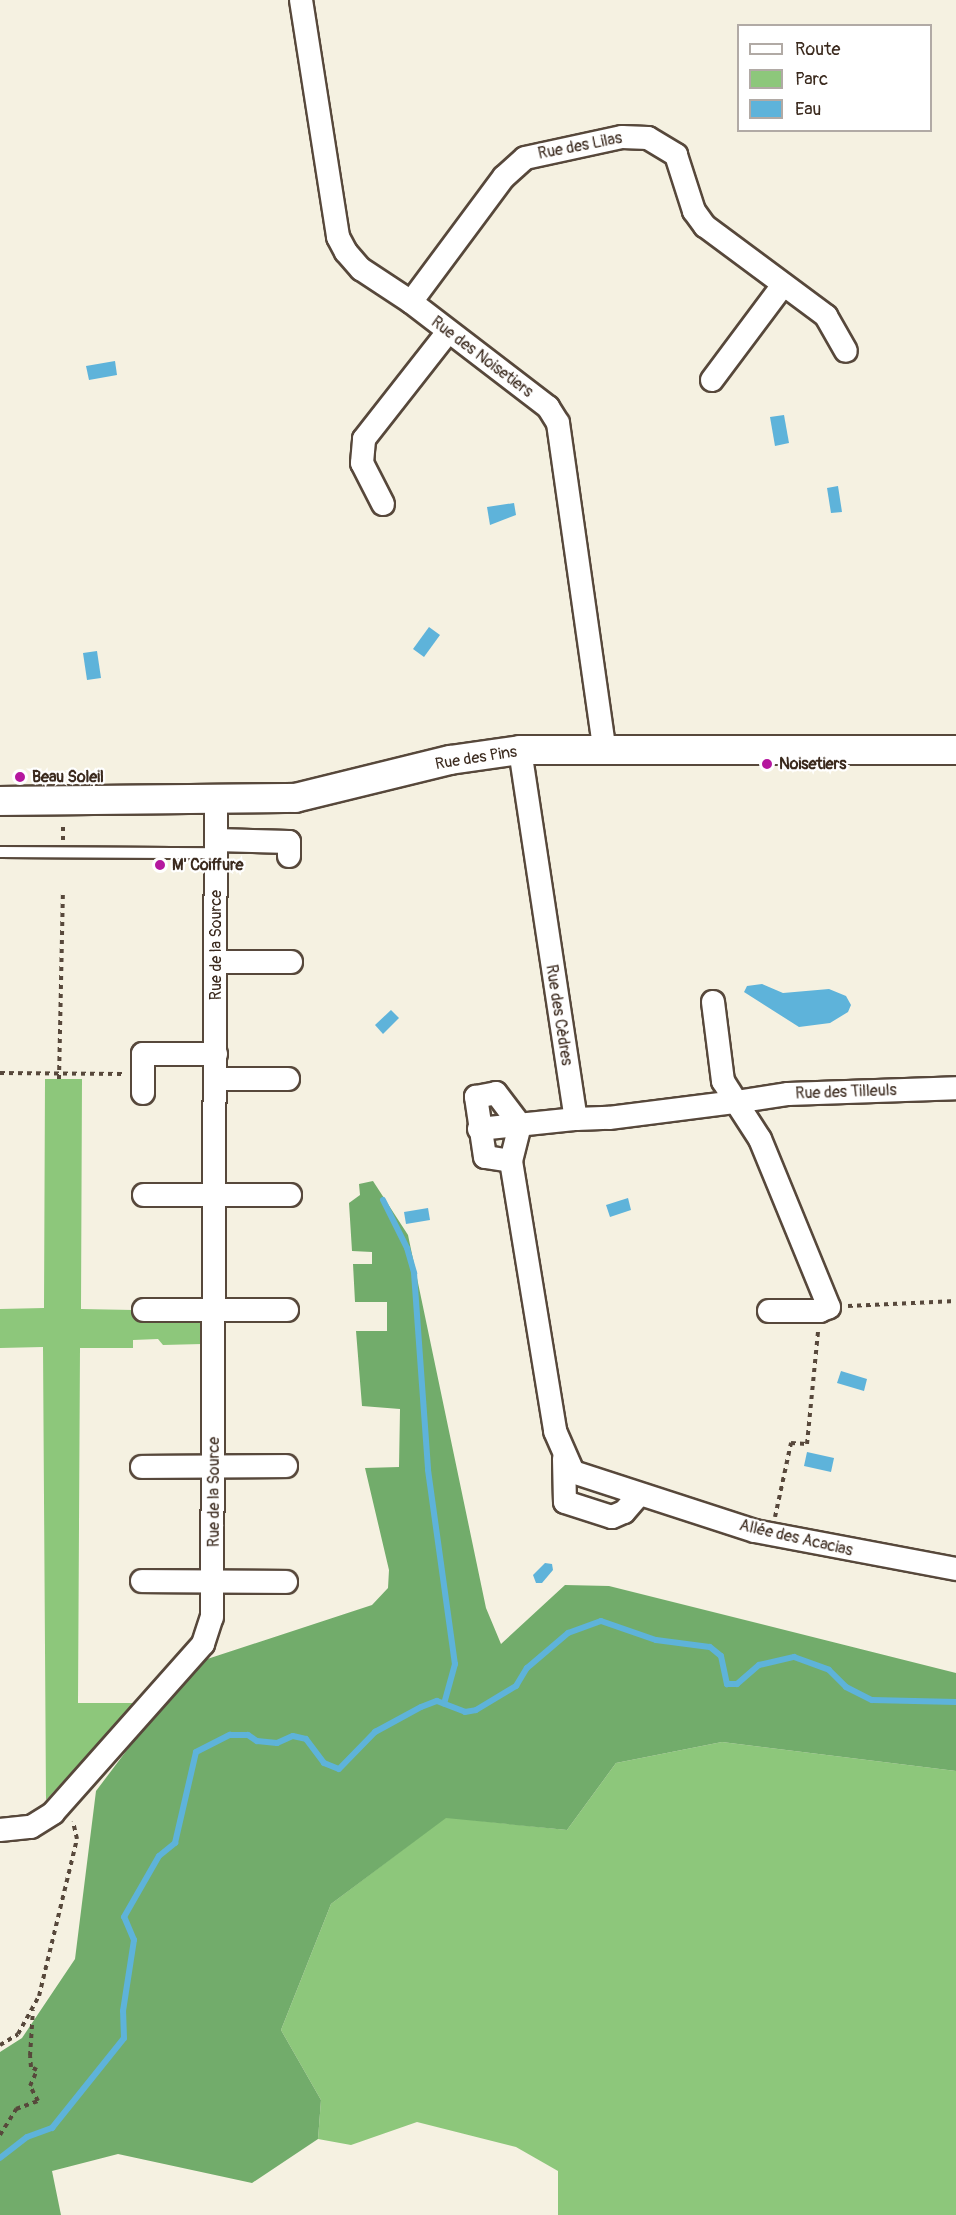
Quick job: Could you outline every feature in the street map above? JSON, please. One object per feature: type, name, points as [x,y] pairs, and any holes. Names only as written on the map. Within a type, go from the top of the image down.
[{"type":"street","name":"Rue des Noisetiers","points":[[301,0],[338,237],[361,268],[411,302],[447,333],[548,407],[558,423],[604,748]]},
{"type":"street","name":"Rue des Lilas","points":[[411,302],[504,177],[525,158],[622,136],[648,138],[676,155],[694,212],[705,226],[826,316],[846,351]]},
{"type":"street","points":[[712,380],[783,285]]},
{"type":"street","points":[[383,504],[362,463],[364,440],[447,333]]},
{"type":"street","name":"Rue des Pins","points":[[0,801],[296,798],[450,760],[520,750],[604,748],[956,750]]},
{"type":"street","name":"Rue des Cèdres","points":[[520,750],[576,1119]]},
{"type":"street","name":"Rue de la Source","points":[[0,1830],[31,1827],[64,1802],[203,1644],[212,1617],[214,1582],[216,800]]},
{"type":"street","points":[[216,847],[289,842],[289,856]]},
{"type":"street","points":[[215,963],[291,963]]},
{"type":"street","points":[[713,1002],[723,1082],[760,1139],[812,1258],[824,1309],[769,1311]]},
{"type":"street","points":[[143,1093],[143,1054],[216,1054]]},
{"type":"street","points":[[216,1079],[288,1079]]},
{"type":"street","name":"Rue des Tilleuls","points":[[736,1102],[788,1094],[956,1088]]},
{"type":"street","points":[[512,1161],[485,1157],[476,1097],[496,1093],[520,1125]]},
{"type":"street","points":[[479,1129],[736,1102]]},
{"type":"street","name":"Allée des Acacias","points":[[520,1125],[512,1161],[555,1431],[564,1459],[565,1502],[612,1517],[624,1512],[639,1495]]},
{"type":"street","points":[[144,1195],[290,1195]]},
{"type":"street","points":[[144,1310],[287,1310]]},
{"type":"street","name":"Allée des Acacias","points":[[564,1459],[573,1472],[586,1479],[771,1535],[956,1569]]},
{"type":"street","points":[[142,1467],[286,1466]]},
{"type":"street","points":[[142,1581],[286,1582]]},
{"type":"lane","points":[[0,852],[62,853],[216,847]]},
{"type":"path","points":[[62,853],[64,802]]},
{"type":"path","points":[[59,1079],[63,891]]},
{"type":"path","points":[[0,1073],[128,1074],[128,1064]]},
{"type":"path","points":[[771,1535],[791,1443],[807,1444],[824,1309],[956,1301]]},
{"type":"path","points":[[0,2135],[16,2109],[38,2101],[30,2086],[37,2070],[31,2067],[30,2056],[33,2006],[77,1839],[71,1809],[64,1802]]},
{"type":"path","points":[[0,2045],[18,2034],[33,2006]]},
{"type":"green space","points":[[45,1079],[82,1079],[81,1309],[133,1310],[134,1318],[202,1314],[202,1344],[163,1345],[158,1339],[133,1340],[133,1348],[80,1348],[78,1703],[135,1703],[46,1800],[43,1347],[0,1348],[0,1309],[44,1308]]},
{"type":"green space","points":[[373,1181],[408,1235],[486,1608],[501,1644],[565,1585],[609,1586],[956,1673],[956,1771],[722,1742],[616,1763],[567,1830],[446,1818],[331,1904],[281,2030],[321,2100],[318,2139],[252,2183],[118,2154],[52,2171],[61,2215],[0,2215],[0,2052],[22,2038],[75,1959],[96,1791],[192,1664],[372,1605],[388,1588],[389,1570],[365,1468],[399,1467],[400,1409],[362,1406],[356,1331],[387,1331],[387,1302],[355,1302],[353,1264],[372,1264],[372,1252],[352,1251],[349,1203],[360,1195],[359,1184]]},
{"type":"green space","points":[[722,1742],[956,1771],[956,2215],[558,2215],[558,2171],[516,2147],[417,2122],[351,2145],[318,2139],[321,2100],[281,2030],[331,1904],[446,1817],[567,1830],[616,1763]]},
{"type":"water","points":[[115,361],[117,375],[89,380],[86,366]]},
{"type":"water","points":[[784,415],[789,443],[775,446],[770,417]]},
{"type":"water","points":[[838,486],[842,512],[831,513],[827,488]]},
{"type":"water","points":[[514,503],[516,515],[490,525],[487,507]]},
{"type":"water","points":[[429,627],[440,635],[424,657],[413,649]]},
{"type":"water","points":[[97,651],[101,678],[87,680],[83,653]]},
{"type":"water","points":[[762,984],[783,993],[829,989],[846,996],[851,1005],[848,1012],[830,1023],[799,1027],[744,992],[747,986]]},
{"type":"water","points":[[391,1010],[399,1018],[383,1034],[375,1025]]},
{"type":"water","points":[[628,1198],[631,1210],[610,1217],[606,1205]]},
{"type":"water","points":[[428,1208],[430,1220],[406,1224],[404,1212]]},
{"type":"water","points":[[841,1371],[867,1379],[864,1391],[837,1383]]},
{"type":"water","points":[[807,1452],[834,1458],[831,1472],[804,1466]]},
{"type":"water","points":[[545,1563],[552,1564],[553,1570],[542,1583],[536,1583],[533,1575]]},
{"type":"waterway","points":[[383,1200],[407,1248],[414,1273],[428,1470],[455,1664],[444,1704]]},
{"type":"waterway","points":[[0,2158],[27,2137],[52,2128],[124,2038],[123,2011],[134,1940],[124,1917],[159,1856],[175,1843],[196,1752],[230,1735],[248,1735],[257,1741],[277,1743],[293,1736],[306,1739],[324,1763],[339,1769],[375,1732],[421,1707],[437,1701],[465,1712],[476,1710],[516,1686],[527,1668],[568,1633],[601,1621],[656,1640],[710,1647],[721,1656],[727,1684],[737,1684],[759,1665],[794,1657],[829,1670],[846,1687],[872,1700],[956,1702]]},
{"type":"place","name":"Noisetiers","points":[[767,764]]},
{"type":"place","name":"Beau Soleil","points":[[20,777]]},
{"type":"place","name":"M' Coiffure","points":[[160,865]]}]
